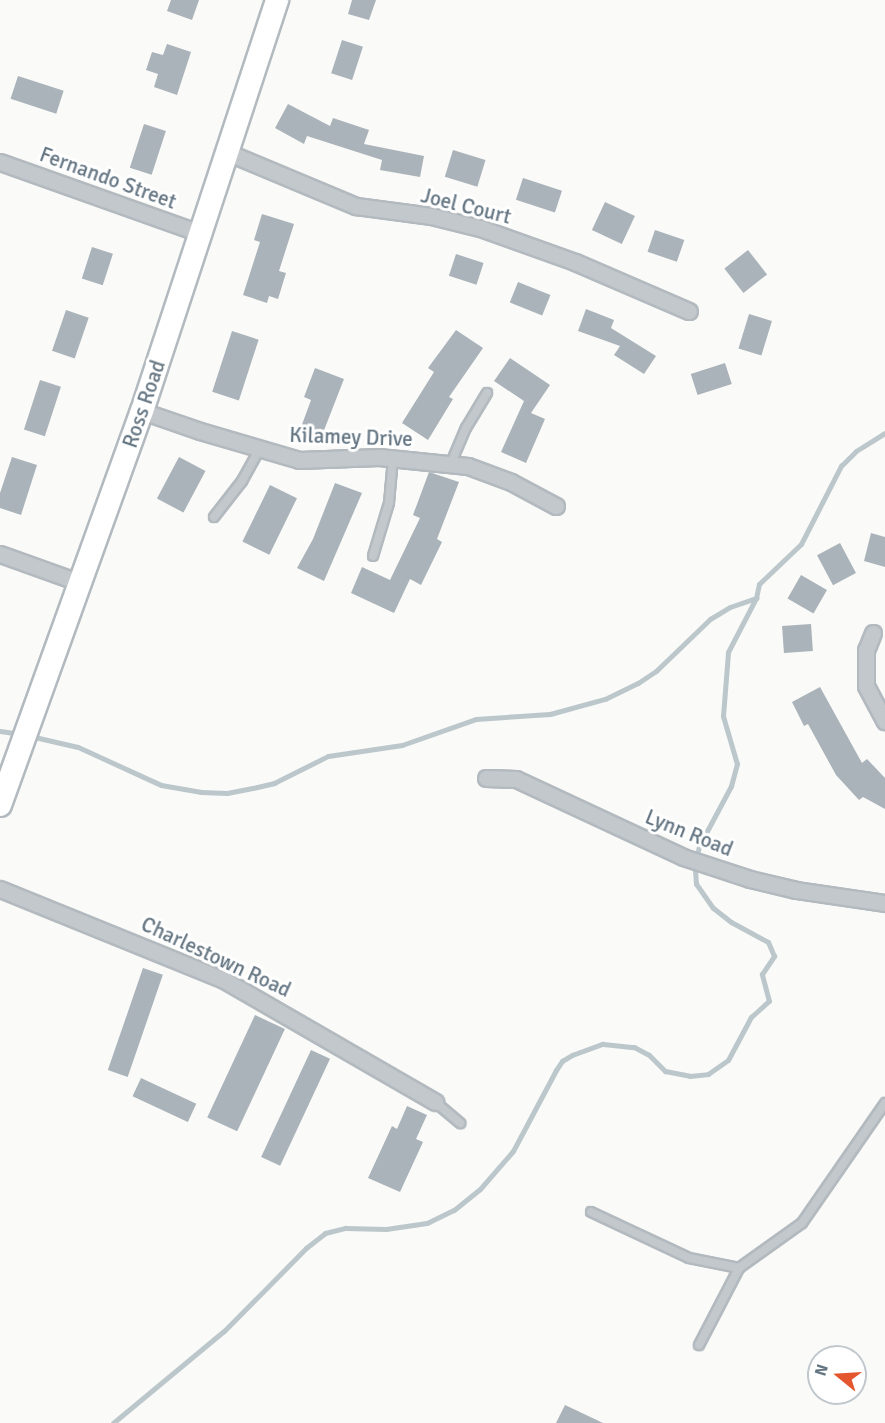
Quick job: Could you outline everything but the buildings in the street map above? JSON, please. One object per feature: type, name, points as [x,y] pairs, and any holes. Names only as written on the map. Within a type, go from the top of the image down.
[{"type":"street","name":"Ross Road","points":[[0,805],[142,411],[278,0]]},
{"type":"street","name":"Joel Court","points":[[229,153],[356,206],[442,218],[480,228],[575,262],[689,311]]},
{"type":"street","name":"Fernando Street","points":[[0,162],[202,234]]},
{"type":"street","name":"Kilamey Drive","points":[[142,411],[259,450],[299,460],[393,458],[451,463],[503,479],[556,506]]},
{"type":"street","points":[[0,554],[81,583]]},
{"type":"street","points":[[873,633],[866,650],[866,686],[885,721]]},
{"type":"street","name":"Lynn Road","points":[[486,778],[516,779],[683,857],[750,879],[796,890],[885,903]]},
{"type":"street","name":"Charlestown Road","points":[[0,889],[224,980],[435,1102]]},
{"type":"lane","points":[[451,463],[466,428],[488,393]]},
{"type":"lane","points":[[213,517],[242,480],[259,450]]},
{"type":"lane","points":[[373,556],[389,503],[393,458]]},
{"type":"lane","points":[[435,1102],[460,1123]]},
{"type":"lane","points":[[699,1345],[739,1268],[802,1223],[885,1103]]},
{"type":"lane","points":[[591,1212],[689,1258],[739,1268]]},
{"type":"waterway","points":[[113,1423],[224,1331],[306,1248],[325,1233],[345,1228],[386,1229],[427,1223],[454,1210],[480,1189],[513,1151],[556,1070],[562,1061],[572,1055],[603,1044],[634,1047],[649,1055],[665,1071],[690,1076],[708,1074],[728,1060],[751,1017],[769,1001],[762,974],[774,956],[768,942],[731,922],[713,908],[696,884],[695,868],[699,846],[731,786],[737,764],[723,716],[728,652],[756,598],[759,584],[801,544],[841,466],[856,451],[885,433]]},
{"type":"waterway","points":[[30,736],[78,747],[161,785],[201,792],[227,793],[274,783],[328,756],[402,745],[476,719],[550,714],[605,699],[638,683],[656,671],[710,619],[730,607],[756,598]]},
{"type":"waterway","points":[[0,731],[21,734]]}]
